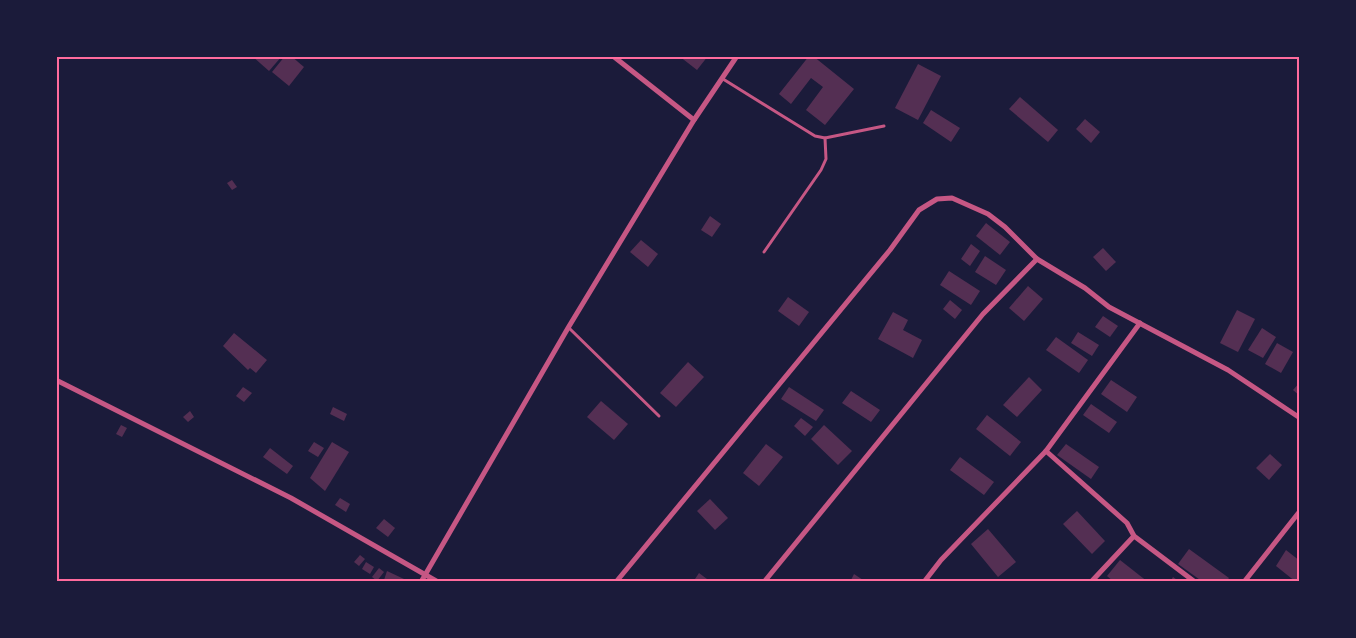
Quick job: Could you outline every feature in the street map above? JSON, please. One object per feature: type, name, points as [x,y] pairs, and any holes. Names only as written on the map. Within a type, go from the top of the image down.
[{"type":"street","points":[[613,56],[694,120]]},
{"type":"street","points":[[421,582],[568,328],[694,120],[737,56]]},
{"type":"street","points":[[616,582],[890,250],[919,210],[937,199],[952,198],[988,214],[1005,227],[1037,259],[1085,288],[1109,307],[1228,370],[1300,418]]},
{"type":"street","points":[[764,582],[982,314],[1037,259]]},
{"type":"street","points":[[924,582],[941,560],[1046,451],[1140,323]]},
{"type":"street","points":[[56,380],[291,498],[438,582]]},
{"type":"street","points":[[1046,451],[1127,523],[1134,536],[1195,582]]},
{"type":"street","points":[[1244,582],[1300,511]]},
{"type":"street","points":[[1090,582],[1134,536]]},
{"type":"lane","points":[[722,79],[815,136],[826,138],[884,126]]},
{"type":"lane","points":[[764,252],[821,170],[826,159],[826,138]]},
{"type":"lane","points":[[568,328],[659,416]]},
{"type":"building","points":[[252,56],[282,56],[269,71]]},
{"type":"building","points":[[285,56],[291,56],[304,67],[289,86],[272,72]]},
{"type":"building","points":[[679,56],[708,56],[697,70]]},
{"type":"building","points":[[809,56],[813,56],[854,89],[825,125],[806,110],[823,87],[811,78],[791,104],[779,94]]},
{"type":"building","points":[[918,64],[941,76],[918,120],[895,108]]},
{"type":"building","points":[[1020,97],[1058,130],[1048,142],[1009,109]]},
{"type":"building","points":[[931,110],[960,128],[951,142],[923,123]]},
{"type":"building","points":[[1085,119],[1100,132],[1091,143],[1076,129]]},
{"type":"building","points":[[232,180],[237,187],[232,190],[227,183]]},
{"type":"building","points":[[710,216],[721,224],[712,237],[701,230]]},
{"type":"building","points":[[986,223],[1010,242],[1000,255],[976,236]]},
{"type":"building","points":[[641,240],[658,254],[648,267],[630,252]]},
{"type":"building","points":[[971,244],[980,251],[970,266],[961,259]]},
{"type":"building","points":[[1103,248],[1116,262],[1106,271],[1093,257]]},
{"type":"building","points":[[985,256],[1006,270],[996,285],[975,272]]},
{"type":"building","points":[[949,271],[980,291],[971,305],[940,285]]},
{"type":"building","points":[[1028,286],[1043,299],[1024,321],[1009,308]]},
{"type":"building","points":[[788,297],[809,312],[799,326],[778,311]]},
{"type":"building","points":[[950,300],[962,310],[955,319],[943,309]]},
{"type":"building","points":[[1237,310],[1255,319],[1238,352],[1220,343]]},
{"type":"building","points":[[893,312],[908,320],[903,330],[922,340],[913,358],[878,339]]},
{"type":"building","points":[[1103,316],[1118,326],[1110,337],[1095,327]]},
{"type":"building","points":[[1262,328],[1276,337],[1263,358],[1248,350]]},
{"type":"building","points":[[1078,332],[1099,345],[1092,356],[1071,343]]},
{"type":"building","points":[[234,333],[267,360],[256,373],[250,368],[248,370],[223,346]]},
{"type":"building","points":[[1056,337],[1088,360],[1079,373],[1046,350]]},
{"type":"building","points":[[1277,343],[1293,352],[1281,373],[1265,364]]},
{"type":"building","points":[[688,362],[704,377],[676,407],[660,393]]},
{"type":"building","points":[[1029,377],[1042,390],[1017,417],[1003,405]]},
{"type":"building","points":[[1111,380],[1137,397],[1127,412],[1101,394]]},
{"type":"building","points":[[1300,382],[1300,396],[1293,390]]},
{"type":"building","points":[[243,387],[252,393],[244,402],[236,396]]},
{"type":"building","points":[[789,387],[824,410],[816,421],[781,399]]},
{"type":"building","points":[[851,391],[880,410],[871,422],[842,403]]},
{"type":"building","points":[[601,401],[628,424],[614,440],[587,417]]},
{"type":"building","points":[[1091,404],[1117,422],[1109,433],[1083,415]]},
{"type":"building","points":[[333,407],[347,414],[344,421],[330,414]]},
{"type":"building","points":[[190,411],[194,417],[188,422],[183,417]]},
{"type":"building","points":[[987,415],[1021,442],[1010,456],[976,429]]},
{"type":"building","points":[[801,418],[813,427],[805,436],[794,426]]},
{"type":"building","points":[[121,425],[127,428],[122,437],[116,434]]},
{"type":"building","points":[[824,425],[852,451],[838,465],[811,439]]},
{"type":"building","points":[[314,442],[324,448],[318,457],[308,451]]},
{"type":"building","points":[[332,442],[349,452],[325,491],[310,478]]},
{"type":"building","points":[[766,444],[783,457],[759,486],[743,473]]},
{"type":"building","points":[[1066,444],[1099,467],[1091,479],[1057,455]]},
{"type":"building","points":[[270,448],[293,466],[287,474],[263,457]]},
{"type":"building","points":[[1270,454],[1282,465],[1269,480],[1256,468]]},
{"type":"building","points":[[960,457],[994,482],[984,495],[950,470]]},
{"type":"building","points":[[340,498],[350,504],[346,512],[335,505]]},
{"type":"building","points":[[710,499],[728,518],[715,530],[697,511]]},
{"type":"building","points":[[1077,511],[1105,541],[1092,554],[1063,524]]},
{"type":"building","points":[[384,519],[395,528],[388,537],[376,528]]},
{"type":"building","points":[[988,529],[1016,562],[998,577],[971,544]]},
{"type":"building","points":[[1189,549],[1229,578],[1226,582],[1203,582],[1178,564]]},
{"type":"building","points":[[1286,550],[1300,561],[1300,582],[1296,582],[1276,566]]},
{"type":"building","points":[[360,555],[365,559],[359,566],[354,562]]},
{"type":"building","points":[[1120,560],[1148,582],[1114,582],[1107,576]]},
{"type":"building","points":[[366,562],[374,567],[370,574],[362,569]]},
{"type":"building","points":[[379,568],[384,572],[377,581],[372,577]]},
{"type":"building","points":[[387,571],[404,579],[403,582],[384,580]]},
{"type":"building","points":[[699,573],[711,582],[693,582]]},
{"type":"building","points":[[854,574],[866,582],[850,582]]},
{"type":"building","points":[[1173,577],[1180,582],[1170,582]]}]
